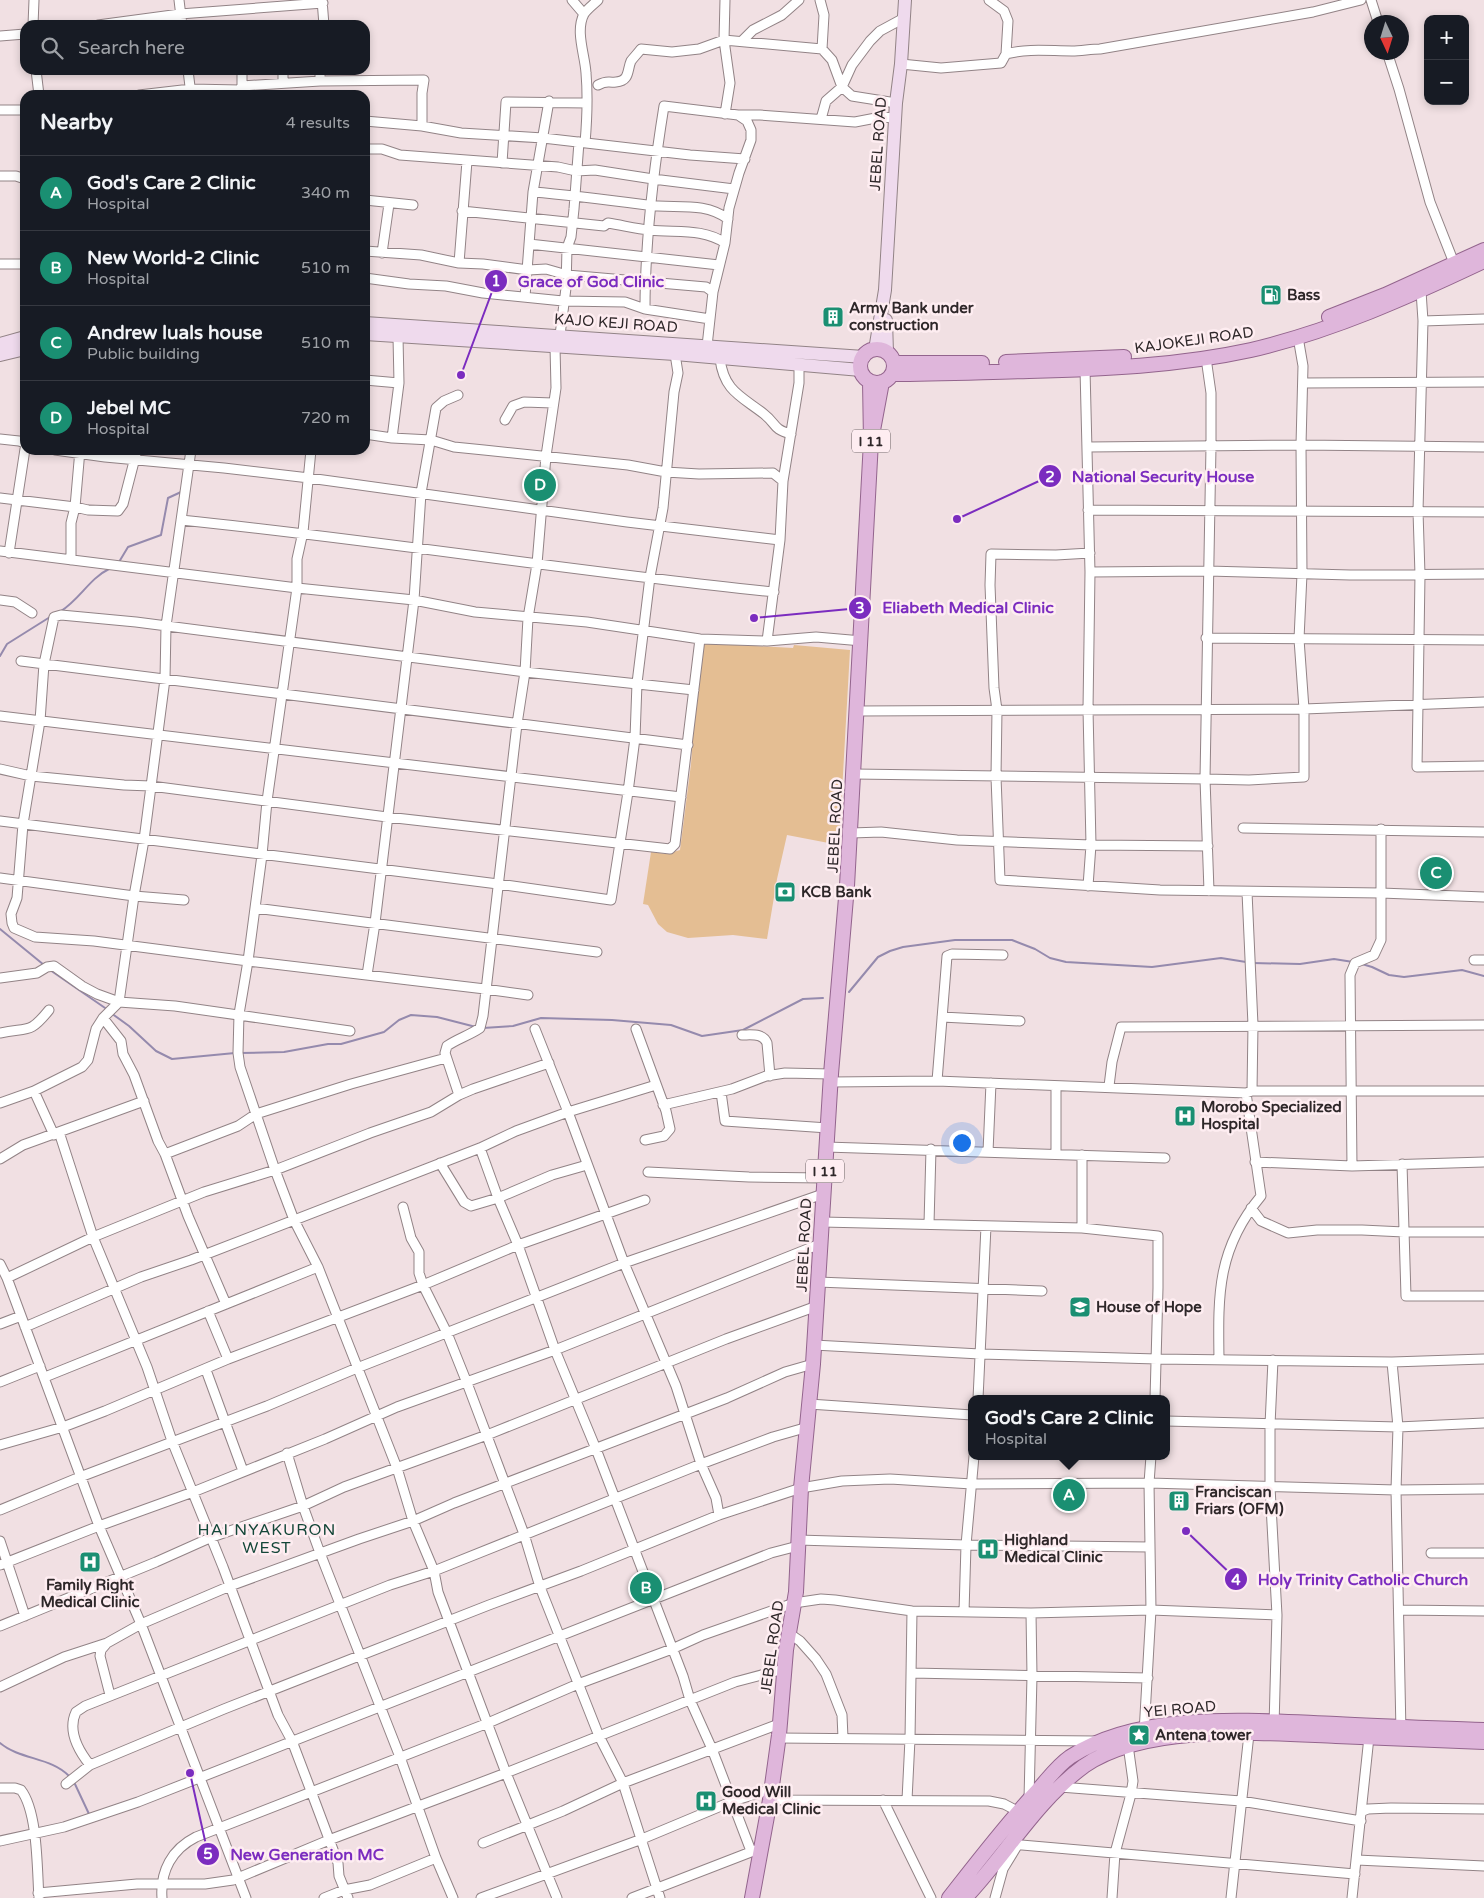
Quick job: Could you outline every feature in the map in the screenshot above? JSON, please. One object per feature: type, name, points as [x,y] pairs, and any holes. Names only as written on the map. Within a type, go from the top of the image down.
[{"type":"main road","name":"JEBEL ROAD","points":[[752,1898],[756,1850],[771,1795],[784,1669],[796,1592],[801,1488],[813,1364],[826,1147],[851,833],[871,441],[885,290],[896,103],[906,0]]},
{"type":"main road","name":"KAJOKEJI ROAD","points":[[878,366],[1132,357],[1211,348],[1252,340],[1330,317],[1385,295],[1484,250]]},
{"type":"main road","name":"KAJOKEJI ROAD","points":[[878,366],[1086,370],[1206,358],[1250,350],[1298,337],[1360,315],[1484,261]]},
{"type":"main road","name":"KAJO KEJI ROAD","points":[[370,323],[558,341],[720,359],[799,365],[878,366]]},
{"type":"main road","name":"KAJO KEJI ROAD","points":[[370,334],[398,337],[707,346],[878,366]]},
{"type":"main road","points":[[0,344],[20,338]]},
{"type":"main road","points":[[0,355],[20,349]]},
{"type":"main road","name":"YEI ROAD","points":[[965,1898],[1013,1845],[1029,1799],[1068,1758],[1102,1741],[1212,1722],[1369,1738],[1401,1733],[1484,1730]]},
{"type":"main road","name":"YEI ROAD","points":[[949,1898],[1024,1814],[1085,1766],[1128,1745],[1144,1734],[1248,1734],[1274,1728],[1401,1733],[1484,1742]]},
{"type":"street","points":[[33,20],[34,0]]},
{"type":"street","points":[[179,0],[181,20]]},
{"type":"street","points":[[572,0],[584,14]]},
{"type":"street","points":[[459,1095],[445,1053],[447,1046],[480,1028],[525,672],[528,618],[538,564],[546,456],[556,388],[558,341],[567,276],[567,248],[571,237],[576,171],[582,143],[586,103],[586,73],[581,38],[584,14],[598,0]]},
{"type":"street","points":[[725,0],[724,40],[730,83],[725,114]]},
{"type":"street","points":[[742,41],[753,30],[782,15],[799,0]]},
{"type":"street","points":[[820,0],[824,15],[822,49]]},
{"type":"street","points":[[901,64],[941,68],[1001,63],[1006,54],[1008,21],[1004,11],[989,0]]},
{"type":"street","points":[[1006,54],[1039,49],[1072,51],[1100,49],[1313,12],[1361,0]]},
{"type":"street","points":[[1371,0],[1376,15]]},
{"type":"street","points":[[135,20],[322,1],[324,20]]},
{"type":"street","points":[[821,120],[826,101],[842,87],[852,65],[870,42],[880,31],[904,18]]},
{"type":"street","points":[[0,36],[20,34]]},
{"type":"street","points":[[598,85],[608,81],[616,82],[624,79],[628,74],[631,61],[641,49],[672,52],[699,49],[724,40],[742,41],[822,49],[832,60],[842,87],[852,96],[896,103]]},
{"type":"street","points":[[1390,60],[1430,202],[1454,263]]},
{"type":"street","points":[[37,75],[38,90]]},
{"type":"street","points":[[189,75],[191,90]]},
{"type":"street","points":[[242,75],[240,90],[283,83],[424,80],[422,126]]},
{"type":"street","points":[[283,75],[283,83]]},
{"type":"street","points":[[320,75],[320,81]]},
{"type":"street","points":[[502,163],[506,102],[543,104],[549,101],[586,103]]},
{"type":"street","points":[[526,297],[533,192],[549,101]]},
{"type":"street","points":[[646,309],[645,281],[650,205],[664,106],[738,116],[760,115],[855,122],[881,117],[895,118]]},
{"type":"street","points":[[0,110],[20,110]]},
{"type":"street","points":[[707,346],[713,292],[725,242],[734,189],[751,140],[752,130],[746,121],[738,116]]},
{"type":"street","points":[[370,121],[422,126],[461,133],[544,138],[745,159]]},
{"type":"street","points":[[370,149],[382,149],[400,155],[538,165],[576,171],[595,170],[734,189]]},
{"type":"street","points":[[459,263],[467,161]]},
{"type":"street","points":[[0,176],[20,177]]},
{"type":"street","points":[[533,192],[650,205],[698,207],[719,212],[728,219]]},
{"type":"street","points":[[370,201],[412,205]]},
{"type":"street","points":[[382,253],[389,204]]},
{"type":"street","points":[[462,211],[604,226],[608,223],[648,230],[701,232],[715,236],[725,242]]},
{"type":"street","points":[[529,244],[719,265]]},
{"type":"street","points":[[370,252],[421,255],[459,263],[484,264],[528,270],[546,269],[567,276],[706,287],[713,292]]},
{"type":"street","points":[[0,264],[20,264]]},
{"type":"street","points":[[370,279],[563,301],[626,302],[646,309],[710,319]]},
{"type":"street","points":[[1421,290],[1423,321],[1418,511],[1420,575],[1417,767],[1484,766]]},
{"type":"street","points":[[1423,321],[1484,319]]},
{"type":"street","points":[[392,438],[399,384],[398,337]]},
{"type":"street","points":[[854,774],[1249,780],[1304,777],[1304,709],[1299,640],[1302,574],[1301,445],[1303,366],[1298,337]]},
{"type":"street","points":[[0,821],[498,884],[610,901],[614,891],[622,844],[635,738],[637,683],[650,577],[662,508],[674,392],[678,373],[675,354]]},
{"type":"street","points":[[1206,358],[1211,393],[1205,779],[1209,891]]},
{"type":"street","points":[[720,359],[722,372],[730,386],[742,399],[766,416],[776,429],[791,434]]},
{"type":"street","points":[[767,642],[780,540],[783,480],[799,383],[799,365]]},
{"type":"street","points":[[1086,370],[1090,553],[1088,709],[1092,845],[1088,886]]},
{"type":"street","points":[[370,381],[399,384]]},
{"type":"street","points":[[1303,383],[1484,382]]},
{"type":"street","points":[[367,975],[382,870],[414,600],[421,493],[436,408],[444,401],[458,395]]},
{"type":"street","points":[[505,420],[513,406],[524,402],[553,404]]},
{"type":"street","points":[[370,435],[430,440],[454,447],[628,465],[666,472],[699,474],[768,472],[776,474],[783,480]]},
{"type":"street","points":[[0,439],[20,441]]},
{"type":"street","points":[[1088,447],[1301,445],[1484,447]]},
{"type":"street","points":[[24,455],[18,501],[5,552],[297,588],[414,600],[475,612],[587,622],[700,639],[767,642],[816,638],[862,641]]},
{"type":"street","points":[[71,560],[72,523],[79,455]]},
{"type":"street","points":[[99,455],[309,478],[627,522],[659,524],[780,540]]},
{"type":"street","points":[[0,498],[88,510],[120,510],[134,455]]},
{"type":"street","points":[[0,1103],[34,1091],[82,1067],[88,1060],[93,1047],[96,1029],[119,1002],[144,840],[164,679],[166,626],[190,455]]},
{"type":"street","points":[[310,455],[309,478],[297,559],[297,588],[274,748],[248,961],[239,1014],[238,1053],[240,1067],[294,1220],[318,1267],[356,1368],[397,1468],[413,1521],[434,1571],[438,1592],[506,1773],[557,1898]]},
{"type":"street","points":[[1088,510],[1210,509],[1484,512]]},
{"type":"street","points":[[181,520],[302,532],[711,586],[774,592]]},
{"type":"street","points":[[1090,553],[1056,555],[991,554],[990,595],[996,710],[996,777],[1000,880],[1209,891],[1381,893],[1484,897]]},
{"type":"street","points":[[1090,572],[1208,571],[1302,574],[1484,574]]},
{"type":"street","points":[[0,600],[15,602],[32,613]]},
{"type":"street","points":[[528,995],[485,988],[94,941],[36,937],[14,928],[12,914],[17,898],[23,824],[40,720],[44,664],[53,620],[58,616],[136,622],[525,672],[694,690]]},
{"type":"street","points":[[1206,638],[1484,640]]},
{"type":"street","points":[[0,769],[31,776],[151,786],[387,817],[665,849],[672,848],[675,844],[700,639]]},
{"type":"street","points":[[21,662],[688,745]]},
{"type":"street","points":[[857,711],[1304,709],[1484,702]]},
{"type":"street","points":[[0,716],[681,797]]},
{"type":"street","points":[[1243,828],[1484,832]]},
{"type":"street","points":[[1352,1166],[1350,975],[1355,963],[1374,955],[1381,940],[1381,830]]},
{"type":"street","points":[[851,833],[881,832],[957,840],[998,840],[1092,845],[1208,846]]},
{"type":"street","points":[[0,878],[134,896],[184,900]]},
{"type":"street","points":[[1219,1359],[1218,1300],[1225,1259],[1251,1208],[1261,1196],[1255,1162],[1249,1092],[1253,1025],[1247,892]]},
{"type":"street","points":[[255,908],[597,952]]},
{"type":"street","points":[[937,1081],[947,956],[952,954],[1003,955]]},
{"type":"street","points":[[1474,960],[1484,960]]},
{"type":"street","points":[[0,978],[37,973],[46,967],[54,966],[82,986],[119,1002],[175,1006],[239,1014],[350,1031]]},
{"type":"street","points":[[0,1034],[29,1029],[35,1026],[49,1010]]},
{"type":"street","points":[[942,1017],[1020,1020]]},
{"type":"street","points":[[104,1018],[121,1041],[124,1054],[134,1075],[155,1134],[165,1154],[188,1216],[226,1304]]},
{"type":"street","points":[[1108,1086],[1121,1027],[1484,1025]]},
{"type":"street","points":[[535,1029],[550,1063],[624,1263],[686,1414],[701,1464],[716,1498],[719,1515]]},
{"type":"street","points":[[636,1029],[666,1111],[670,1129],[664,1136],[645,1140]]},
{"type":"street","points":[[742,1035],[765,1038],[770,1076]]},
{"type":"street","points":[[165,1154],[238,1126],[256,1114],[351,1084],[446,1058]]},
{"type":"street","points":[[7,1278],[93,1237],[204,1192],[275,1170],[370,1133],[431,1112],[459,1095],[550,1063]]},
{"type":"street","points":[[663,1105],[721,1092],[785,1073],[831,1078],[1056,1086],[1108,1086],[1202,1092],[1484,1091]]},
{"type":"street","points":[[988,1152],[991,1083]]},
{"type":"street","points":[[25,1327],[141,1277],[480,1148],[516,1131],[568,1112],[656,1085]]},
{"type":"street","points":[[1056,1086],[1056,1154]]},
{"type":"street","points":[[34,1091],[55,1132],[93,1237],[155,1390],[172,1441],[212,1537],[278,1716],[292,1741],[338,1862],[339,1876],[346,1894]]},
{"type":"street","points":[[721,1092],[725,1121],[828,1128]]},
{"type":"street","points":[[0,1158],[22,1145],[144,1101]]},
{"type":"street","points":[[34,1135],[39,1136],[55,1132]]},
{"type":"street","points":[[826,1147],[1165,1158]]},
{"type":"street","points":[[480,1148],[518,1245],[555,1350],[596,1449],[683,1676],[690,1700],[756,1850],[656,1887],[632,1898]]},
{"type":"street","points":[[929,1224],[931,1149]]},
{"type":"street","points":[[1082,1155],[1082,1228]]},
{"type":"street","points":[[1255,1162],[1352,1166],[1484,1162]]},
{"type":"street","points":[[440,1163],[464,1202],[470,1206],[498,1198],[552,1175],[587,1165]]},
{"type":"street","points":[[1402,1164],[1406,1296],[1484,1296]]},
{"type":"street","points":[[648,1172],[749,1177],[824,1178]]},
{"type":"street","points":[[0,1510],[172,1441],[267,1406],[356,1368],[447,1334],[624,1263],[806,1198],[823,1194]]},
{"type":"street","points":[[0,1445],[63,1427],[106,1411],[228,1360],[518,1245],[645,1200]]},
{"type":"street","points":[[403,1207],[411,1238],[419,1252],[420,1273],[423,1284],[447,1334],[467,1383],[524,1534],[540,1587],[578,1684],[599,1736],[623,1783],[660,1898]]},
{"type":"street","points":[[1251,1208],[1261,1221],[1288,1233],[1317,1230],[1484,1232]]},
{"type":"street","points":[[822,1222],[1082,1228],[1158,1236],[1155,1395]]},
{"type":"street","points":[[978,1395],[986,1226]]},
{"type":"street","points":[[3,1564],[98,1526],[193,1492],[404,1404],[555,1350],[820,1244]]},
{"type":"street","points":[[0,1264],[45,1377],[98,1526],[140,1624],[246,1898]]},
{"type":"street","points":[[45,1377],[318,1267]]},
{"type":"street","points":[[818,1282],[1042,1291]]},
{"type":"street","points":[[0,1626],[212,1537],[303,1506],[344,1487],[487,1435],[666,1363],[817,1306]]},
{"type":"street","points":[[208,1311],[228,1360]]},
{"type":"street","points":[[0,1324],[21,1316]]},
{"type":"street","points":[[814,1345],[980,1354],[1157,1359],[1392,1362],[1484,1359]]},
{"type":"street","points":[[1273,1360],[1270,1487],[1277,1615],[1274,1728]]},
{"type":"street","points":[[1392,1362],[1398,1427],[1396,1490],[1401,1733]]},
{"type":"street","points":[[0,1687],[64,1657],[107,1643],[140,1624],[230,1586],[413,1521],[636,1432],[727,1398],[785,1372],[813,1364]]},
{"type":"street","points":[[0,1382],[40,1366]]},
{"type":"street","points":[[206,1370],[243,1471]]},
{"type":"street","points":[[809,1404],[968,1415]]},
{"type":"street","points":[[1170,1422],[1398,1427],[1484,1423]]},
{"type":"street","points":[[90,1765],[80,1751],[72,1728],[76,1712],[86,1706],[340,1604],[434,1571],[701,1464],[773,1437],[808,1427]]},
{"type":"street","points":[[287,1454],[320,1553],[453,1898]]},
{"type":"street","points":[[964,1612],[966,1545],[974,1460]]},
{"type":"street","points":[[1144,1734],[1151,1610],[1149,1483],[1151,1460]]},
{"type":"street","points":[[66,1784],[90,1765],[269,1691],[540,1587],[719,1515],[801,1488],[842,1481],[890,1479],[972,1484],[1149,1483],[1396,1490],[1484,1489]]},
{"type":"street","points":[[0,1541],[3,1564],[25,1616]]},
{"type":"street","points":[[0,1841],[35,1834],[99,1816],[199,1779],[380,1706],[798,1543],[1150,1547]]},
{"type":"street","points":[[1431,1553],[1484,1553]]},
{"type":"street","points":[[162,1898],[161,1884],[164,1869],[172,1856],[186,1842],[311,1791],[488,1723],[578,1684],[704,1635],[794,1603],[821,1599],[912,1611],[1031,1613],[1151,1610],[1277,1615]]},
{"type":"street","points":[[1399,1610],[1484,1611]]},
{"type":"street","points":[[907,1800],[912,1673],[912,1611]]},
{"type":"street","points":[[1029,1799],[1032,1676],[1031,1613]]},
{"type":"street","points":[[790,1634],[800,1641],[826,1674],[842,1715],[843,1738]]},
{"type":"street","points":[[107,1643],[100,1656],[110,1695]]},
{"type":"street","points":[[0,1788],[15,1788],[24,1793],[35,1834],[39,1895],[161,1884],[222,1882],[238,1878],[329,1840],[506,1773],[690,1700],[751,1677],[784,1669]]},
{"type":"street","points":[[912,1673],[1148,1678]]},
{"type":"street","points":[[483,1844],[623,1783],[712,1749],[779,1731],[843,1738],[1102,1741]]},
{"type":"street","points":[[1231,1898],[1248,1734]]},
{"type":"street","points":[[1352,1898],[1363,1811],[1369,1738]]},
{"type":"street","points":[[1112,1898],[1115,1853],[1133,1781],[1128,1745]]},
{"type":"street","points":[[1060,1786],[1131,1794],[1241,1802],[1361,1821]]},
{"type":"street","points":[[481,1898],[642,1839],[733,1801],[771,1795],[883,1800],[989,1801],[1004,1804],[1024,1814]]},
{"type":"street","points":[[883,1800],[931,1898]]},
{"type":"street","points":[[1363,1811],[1391,1808],[1484,1809]]},
{"type":"street","points":[[998,1898],[1003,1869],[1013,1845],[1355,1874]]},
{"type":"street","points":[[324,1898],[346,1894],[436,1858]]},
{"type":"street","points":[[1357,1860],[1484,1866]]},
{"type":"shaded area","points":[[700,643],[793,648],[794,645],[850,650],[839,845],[787,835],[777,879],[767,939],[733,935],[688,938],[667,932],[658,924],[648,905],[643,904],[651,852],[667,854],[680,850],[691,764]]},
{"type":"waterway","points":[[119,562],[128,547],[161,535],[168,498],[181,492]]},
{"type":"waterway","points":[[61,611],[96,578],[109,569]]},
{"type":"waterway","points":[[0,656],[7,644],[50,617]]},
{"type":"waterway","points":[[0,929],[44,965]]},
{"type":"waterway","points":[[849,992],[878,957],[890,951],[903,947],[955,940],[1012,940],[1035,949],[1050,958],[1066,962],[1152,967],[1221,958],[1246,962]]},
{"type":"waterway","points":[[1253,963],[1300,964],[1334,959],[1353,962]]},
{"type":"waterway","points":[[1362,964],[1389,975],[1404,977],[1462,970],[1484,976]]},
{"type":"waterway","points":[[50,970],[108,1010]]},
{"type":"waterway","points":[[483,1028],[513,1026],[541,1018],[612,1020],[671,1025],[702,1036],[743,1030],[803,999],[823,998]]},
{"type":"waterway","points":[[111,1013],[129,1026],[156,1051],[172,1059],[235,1053]]},
{"type":"waterway","points":[[240,1053],[284,1052],[328,1044],[341,1044],[384,1032],[399,1020],[411,1015],[437,1017],[476,1027]]},
{"type":"waterway","points":[[0,1743],[17,1753],[53,1765],[69,1776]]},
{"type":"waterway","points":[[74,1782],[89,1814]]},
{"type":"place","name":"Bass","points":[[1271,295]]},
{"type":"place","name":"Army Bank under construction","points":[[833,317]]},
{"type":"place","name":"Grace of God Clinic","points":[[461,375]]},
{"type":"place","name":"Jebel MC","points":[[540,485]]},
{"type":"place","name":"National Security House","points":[[957,519]]},
{"type":"place","name":"Eliabeth Medical Clinic","points":[[754,618]]},
{"type":"place","name":"Andrew luals house","points":[[1436,873]]},
{"type":"place","name":"KCB Bank","points":[[785,892]]},
{"type":"place","name":"Morobo Specialized Hospital","points":[[1185,1116]]},
{"type":"place","name":"House of Hope","points":[[1080,1307]]},
{"type":"place","name":"God's Care 2 Clinic","points":[[1069,1495]]},
{"type":"place","name":"Franciscan Friars (OFM)","points":[[1179,1501]]},
{"type":"place","name":"Holy Trinity Catholic Church","points":[[1186,1531]]},
{"type":"place","name":"Highland Medical Clinic","points":[[988,1549]]},
{"type":"place","name":"Family Right Medical Clinic","points":[[90,1562]]},
{"type":"place","name":"New World-2 Clinic","points":[[646,1588]]},
{"type":"place","name":"Antena tower","points":[[1139,1735]]},
{"type":"place","name":"New Generation MC","points":[[190,1773]]},
{"type":"place","name":"Good Will Medical Clinic","points":[[706,1801]]},
{"type":"district","name":"HAI NYAKURON WEST","points":[[267,1539]]}]
